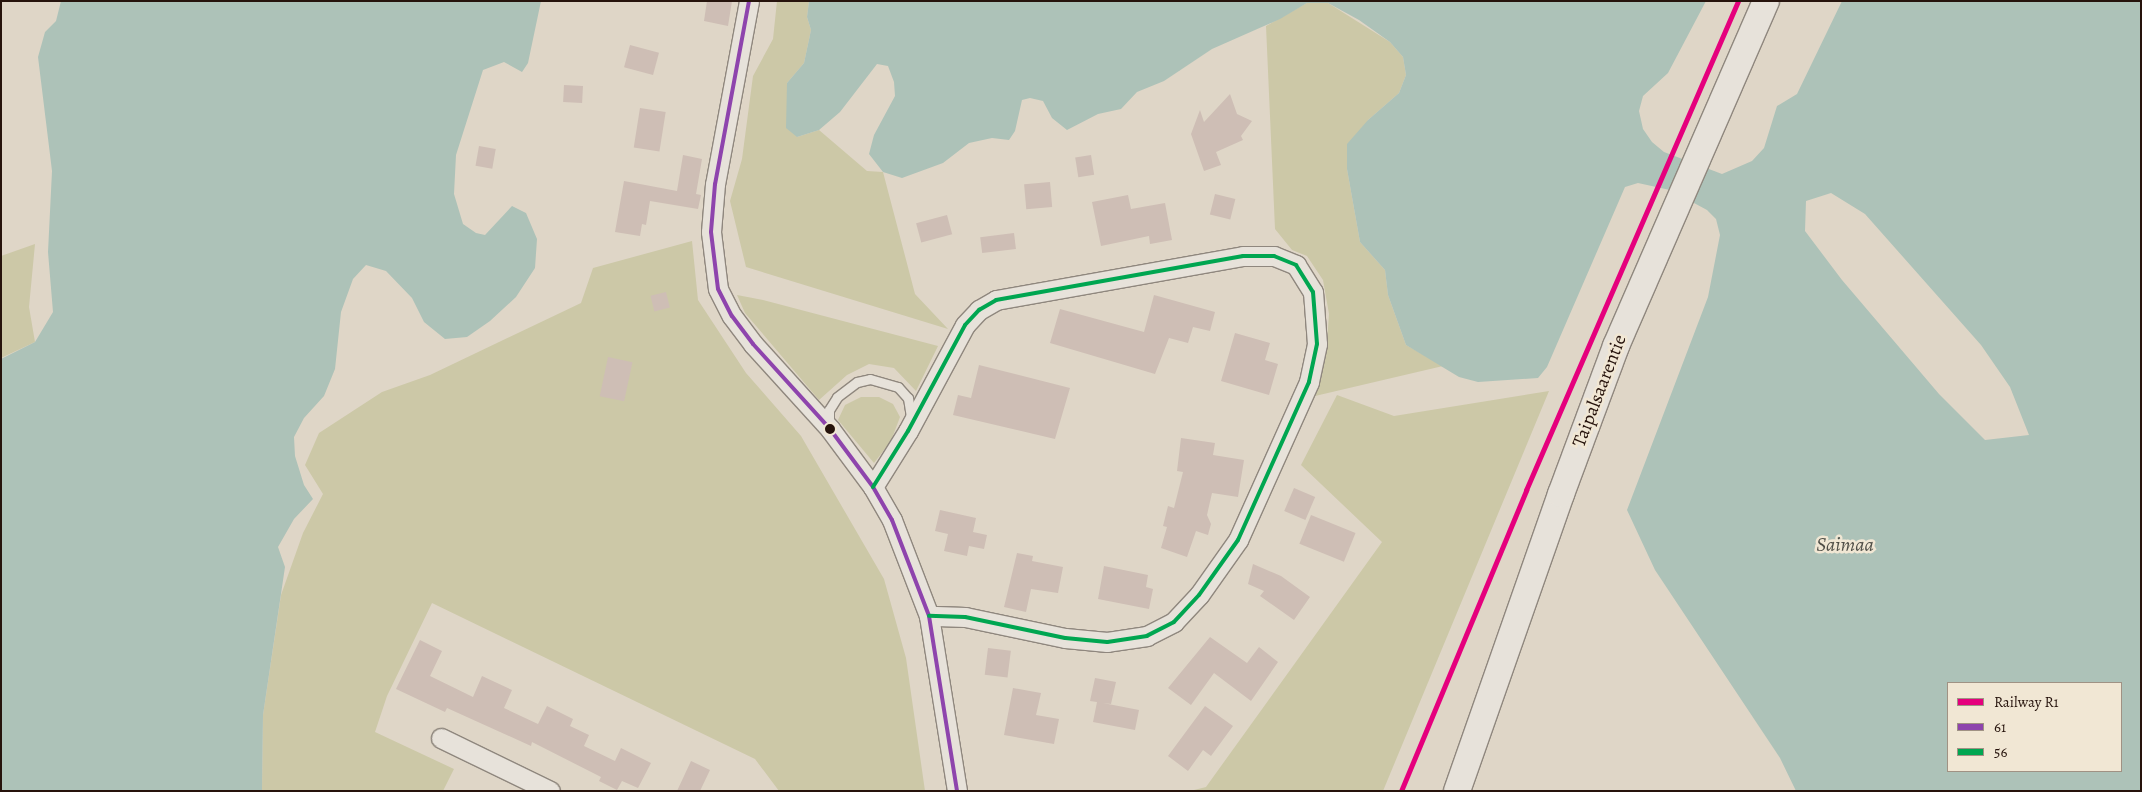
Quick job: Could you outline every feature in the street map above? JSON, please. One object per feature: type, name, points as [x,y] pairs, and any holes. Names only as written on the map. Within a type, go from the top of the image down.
[{"type":"main road","name":"Taipalsaarentie","points":[[1457,791],[1560,494],[1616,346],[1706,135],[1766,1]]},
{"type":"street","points":[[749,1],[715,184],[711,232],[718,289],[732,316],[753,344],[830,429],[873,487],[892,520],[929,616],[957,791]]},
{"type":"street","points":[[873,487],[908,431],[965,325],[979,310],[996,300],[1244,256],[1274,256],[1296,265],[1313,292],[1317,344],[1309,382],[1238,540],[1199,594],[1174,622],[1147,636],[1107,642],[1065,638],[966,616],[929,616]]},
{"type":"street","points":[[441,738],[550,791]]},
{"type":"lane","points":[[830,429],[829,410],[837,397],[856,382],[870,379],[898,387],[908,398],[911,410],[908,431]]},
{"type":"shaded area","points":[[777,1],[809,1],[807,17],[811,30],[804,63],[787,83],[797,137],[819,130],[867,171],[883,172],[915,294],[948,329],[746,267],[730,201],[742,159],[753,76],[773,39]]},
{"type":"shaded area","points":[[1307,3],[1328,3],[1390,42],[1403,57],[1406,75],[1399,93],[1368,120],[1347,169],[1360,242],[1385,270],[1388,295],[1406,345],[1443,366],[1315,396],[1326,356],[1329,314],[1323,280],[1307,256],[1292,250],[1275,229],[1266,26]]},
{"type":"shaded area","points":[[692,241],[698,300],[746,373],[801,436],[884,579],[906,658],[925,791],[779,791],[755,759],[432,603],[387,696],[375,732],[454,769],[443,791],[262,791],[263,715],[281,595],[303,533],[323,494],[305,465],[319,433],[382,392],[430,375],[581,303],[593,268]]},
{"type":"shaded area","points":[[35,244],[29,307],[35,342],[1,358],[1,256]]},
{"type":"shaded area","points":[[737,295],[763,300],[938,346],[916,391],[894,368],[869,364],[847,375],[819,400],[745,313]]},
{"type":"shaded area","points":[[1549,391],[1383,791],[1190,791],[1206,787],[1382,542],[1301,465],[1337,395],[1394,416]]},
{"type":"shaded area","points":[[861,397],[879,397],[893,404],[900,417],[891,441],[874,463],[838,420],[845,405]]},
{"type":"water","points":[[61,1],[541,1],[528,63],[522,72],[504,62],[483,70],[456,155],[454,194],[463,224],[476,233],[485,235],[512,206],[526,213],[537,239],[535,268],[516,297],[490,321],[467,337],[445,339],[424,322],[412,298],[386,271],[366,265],[353,279],[341,312],[335,369],[324,396],[304,418],[294,437],[295,456],[304,485],[313,499],[294,519],[278,547],[285,567],[263,715],[262,791],[1,791],[1,359],[35,342],[53,312],[48,252],[52,171],[38,57],[45,32],[56,21]]},
{"type":"water","name":"Saimaa","points":[[809,1],[1706,1],[1668,73],[1643,96],[1639,111],[1643,129],[1652,142],[1664,152],[1722,174],[1752,161],[1764,148],[1777,106],[1797,94],[1842,1],[2141,1],[2141,791],[1796,791],[1780,758],[1655,570],[1627,510],[1708,297],[1720,235],[1716,219],[1707,210],[1670,190],[1638,183],[1625,187],[1547,367],[1538,378],[1478,382],[1459,377],[1406,345],[1388,295],[1385,270],[1360,242],[1347,169],[1347,144],[1368,120],[1399,93],[1406,75],[1403,57],[1390,42],[1359,20],[1328,3],[1307,3],[1280,19],[1212,49],[1164,81],[1137,92],[1121,109],[1098,114],[1067,130],[1052,118],[1043,101],[1030,98],[1022,100],[1015,131],[1009,140],[992,138],[969,143],[943,163],[902,178],[883,172],[869,154],[874,135],[895,96],[894,82],[888,66],[877,64],[840,112],[819,130],[797,137],[786,128],[787,83],[804,63],[811,30],[807,17]],"holes":[[[1831,193],[1865,214],[1981,345],[2010,387],[2029,435],[1985,440],[1939,394],[1842,280],[1805,231],[1806,201]]]},
{"type":"building","points":[[707,1],[732,1],[728,26],[704,21]]},
{"type":"building","points":[[630,45],[659,53],[653,75],[624,67]]},
{"type":"building","points":[[564,85],[583,86],[582,103],[563,102]]},
{"type":"building","points":[[1230,94],[1237,114],[1252,121],[1241,136],[1243,140],[1216,152],[1221,165],[1204,171],[1191,134],[1200,110],[1204,122]]},
{"type":"building","points":[[640,108],[666,112],[659,152],[634,148]]},
{"type":"building","points":[[479,146],[496,149],[492,169],[476,166]]},
{"type":"building","points":[[683,155],[702,159],[696,194],[701,195],[698,209],[650,201],[646,225],[642,224],[640,236],[615,232],[624,181],[677,191]]},
{"type":"building","points":[[1091,155],[1094,175],[1078,177],[1075,158]]},
{"type":"building","points":[[1050,182],[1052,207],[1026,209],[1024,184]]},
{"type":"building","points":[[1215,194],[1235,199],[1230,219],[1210,214]]},
{"type":"building","points":[[1128,195],[1131,209],[1165,203],[1172,240],[1150,244],[1149,236],[1101,246],[1092,202]]},
{"type":"building","points":[[947,215],[952,234],[921,243],[916,223]]},
{"type":"building","points":[[1014,233],[1016,249],[982,253],[980,237]]},
{"type":"building","points":[[666,292],[670,308],[654,311],[650,296]]},
{"type":"building","points":[[1154,295],[1215,312],[1210,331],[1193,327],[1188,343],[1169,338],[1155,374],[1050,343],[1060,309],[1144,332]]},
{"type":"building","points":[[1235,333],[1270,343],[1265,360],[1278,364],[1269,395],[1221,381]]},
{"type":"building","points":[[608,357],[632,362],[624,401],[600,396]]},
{"type":"building","points":[[979,365],[1070,388],[1055,439],[953,415],[958,395],[971,398]]},
{"type":"building","points":[[1181,438],[1215,443],[1213,455],[1244,460],[1238,497],[1212,493],[1207,515],[1211,524],[1208,535],[1196,531],[1187,557],[1161,548],[1167,527],[1163,526],[1168,506],[1174,508],[1183,472],[1177,471]]},
{"type":"building","points":[[1294,488],[1315,497],[1305,520],[1284,511]]},
{"type":"building","points":[[940,510],[976,518],[973,532],[987,535],[984,549],[969,546],[967,556],[944,551],[948,534],[935,531]]},
{"type":"building","points":[[1311,515],[1356,533],[1344,562],[1299,544]]},
{"type":"building","points":[[1017,553],[1033,556],[1032,561],[1063,567],[1058,593],[1031,589],[1026,612],[1004,607]]},
{"type":"building","points":[[1253,564],[1281,576],[1310,597],[1294,620],[1260,596],[1264,591],[1248,584]]},
{"type":"building","points":[[1104,566],[1148,575],[1146,587],[1153,589],[1149,609],[1098,599]]},
{"type":"building","points":[[1210,637],[1247,663],[1259,647],[1278,662],[1251,701],[1214,673],[1191,705],[1168,688]]},
{"type":"building","points":[[420,640],[442,651],[430,676],[473,697],[482,676],[512,690],[504,708],[538,724],[547,706],[573,719],[570,726],[589,735],[584,746],[615,761],[621,748],[651,763],[638,788],[622,781],[617,790],[599,781],[601,777],[532,742],[531,746],[447,708],[445,712],[396,689]]},
{"type":"building","points":[[988,648],[1011,651],[1008,678],[985,675]]},
{"type":"building","points":[[1095,678],[1116,682],[1111,704],[1103,703],[1139,710],[1135,730],[1093,722],[1097,702],[1090,701]]},
{"type":"building","points":[[1013,688],[1041,693],[1036,715],[1059,719],[1054,744],[1004,735]]},
{"type":"building","points":[[1205,706],[1233,726],[1211,756],[1203,750],[1188,771],[1168,756]]},
{"type":"building","points":[[691,761],[710,770],[700,791],[677,791]]},
{"type":"rail line","name":"R1","points":[[1401,791],[1526,490],[1738,1]]},
{"type":"transit line","name":"61","points":[[749,1],[715,184],[711,232],[718,289],[732,316],[753,344],[830,429],[873,487],[892,520],[929,616],[957,791]]},
{"type":"transit line","name":"56","points":[[873,487],[908,431],[965,325],[979,310],[996,300],[1243,256],[1274,256],[1296,265],[1313,292],[1317,344],[1309,382],[1238,540],[1199,595],[1174,622],[1147,636],[1107,642],[1065,638],[965,617],[929,616]]}]
